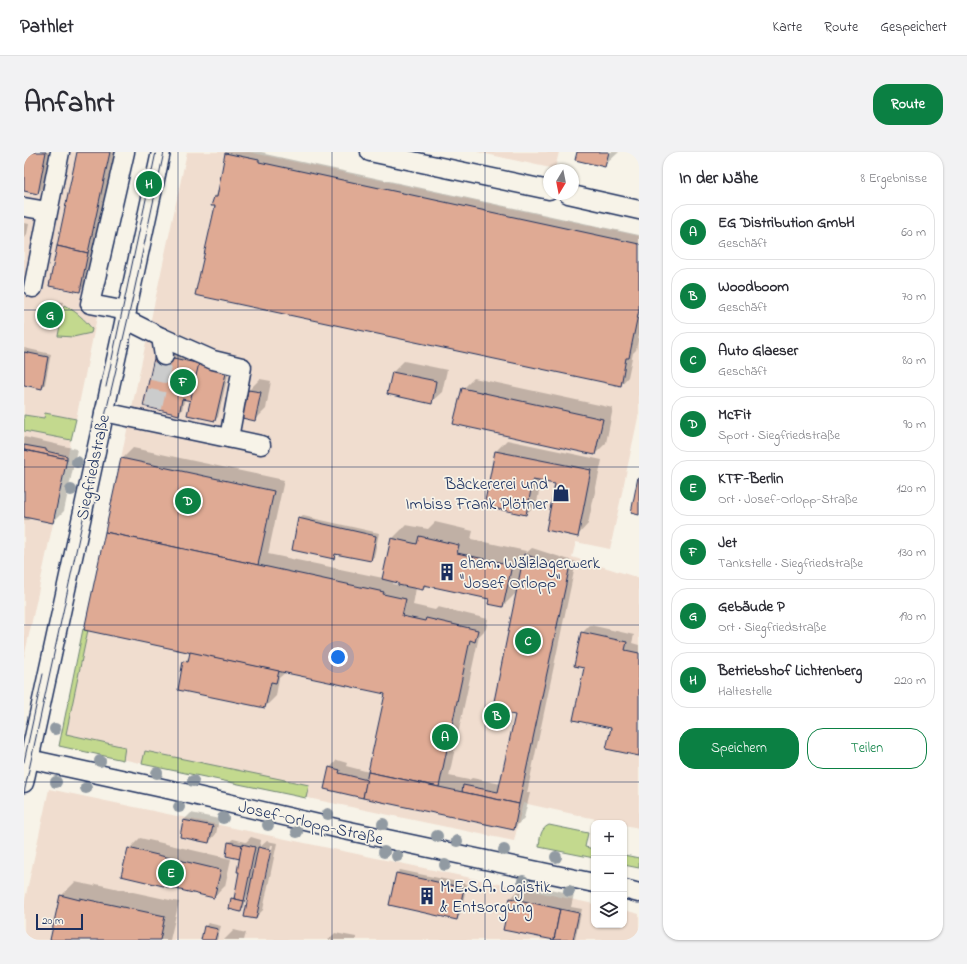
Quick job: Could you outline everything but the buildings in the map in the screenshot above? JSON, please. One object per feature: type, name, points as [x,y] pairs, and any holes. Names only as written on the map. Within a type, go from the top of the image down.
[{"type":"street","points":[[33,288],[60,152]]},
{"type":"street","points":[[125,152],[90,304],[126,315],[161,337],[213,360],[242,367],[229,438]]},
{"type":"street","name":"Siegfriedstraße","points":[[24,783],[161,152]]},
{"type":"street","points":[[370,152],[543,189]]},
{"type":"street","points":[[579,196],[639,210]]},
{"type":"street","points":[[24,207],[48,211]]},
{"type":"street","points":[[161,337],[164,356]]},
{"type":"street","points":[[104,412],[151,415],[229,438],[262,445]]},
{"type":"street","name":"Josef-Orlopp-Straße","points":[[29,759],[167,789],[324,826],[591,882]]},
{"type":"street","points":[[627,891],[639,893]]},
{"type":"shaded area","points":[[24,152],[131,152],[76,419],[46,413],[45,418],[24,415]]},
{"type":"shaded area","points":[[187,152],[249,152],[639,236],[639,413],[610,549],[576,542],[572,557],[639,578],[639,828],[627,826],[627,820],[600,820],[523,803],[514,841],[59,746]]},
{"type":"shaded area","points":[[477,152],[559,152],[556,164],[543,164],[543,166]]},
{"type":"shaded area","points":[[24,431],[71,440],[24,658]]},
{"type":"shaded area","points":[[49,789],[591,903],[591,928],[627,928],[627,911],[639,914],[639,940],[24,940],[24,904]]},
{"type":"green space","points":[[64,305],[86,322],[92,329],[91,333],[73,337],[58,336]]},
{"type":"green space","points":[[45,413],[76,419],[71,440],[24,431],[24,415],[44,418]]},
{"type":"green space","points":[[83,629],[88,630],[66,734],[125,747],[123,760],[59,746]]},
{"type":"green space","points":[[145,751],[309,785],[306,798],[142,764]]},
{"type":"green space","points":[[549,825],[588,833],[585,847],[591,848],[591,857],[539,847],[542,831]]},
{"type":"green space","points":[[627,856],[639,858],[639,868],[627,866]]},
{"type":"tunnel","points":[[153,408],[164,356]]},
{"type":"tram line","points":[[106,387],[156,152]]},
{"type":"tram line","points":[[24,793],[164,152]]},
{"type":"tram line","points":[[24,762],[43,674]]},
{"type":"place","name":"Betriebshof Lichtenberg","points":[[149,184]]},
{"type":"place","name":"Gebäude P","points":[[50,315]]},
{"type":"place","name":"Jet","points":[[183,382]]},
{"type":"place","name":"Bäckererei und Imbiss Frank Plötner","points":[[561,493]]},
{"type":"place","name":"McFit","points":[[188,501]]},
{"type":"place","name":"ehem. Wälzlagerwerk \"Josef Orlopp\"","points":[[447,572]]},
{"type":"place","name":"Auto Glaeser","points":[[528,641]]},
{"type":"place","name":"Woodboom","points":[[497,716]]},
{"type":"place","name":"EG Distribution GmbH","points":[[445,737]]},
{"type":"place","name":"KTF-Berlin","points":[[171,873]]},
{"type":"place","name":"M.E.S.A. Logistik & Entsorgung","points":[[427,896]]}]
